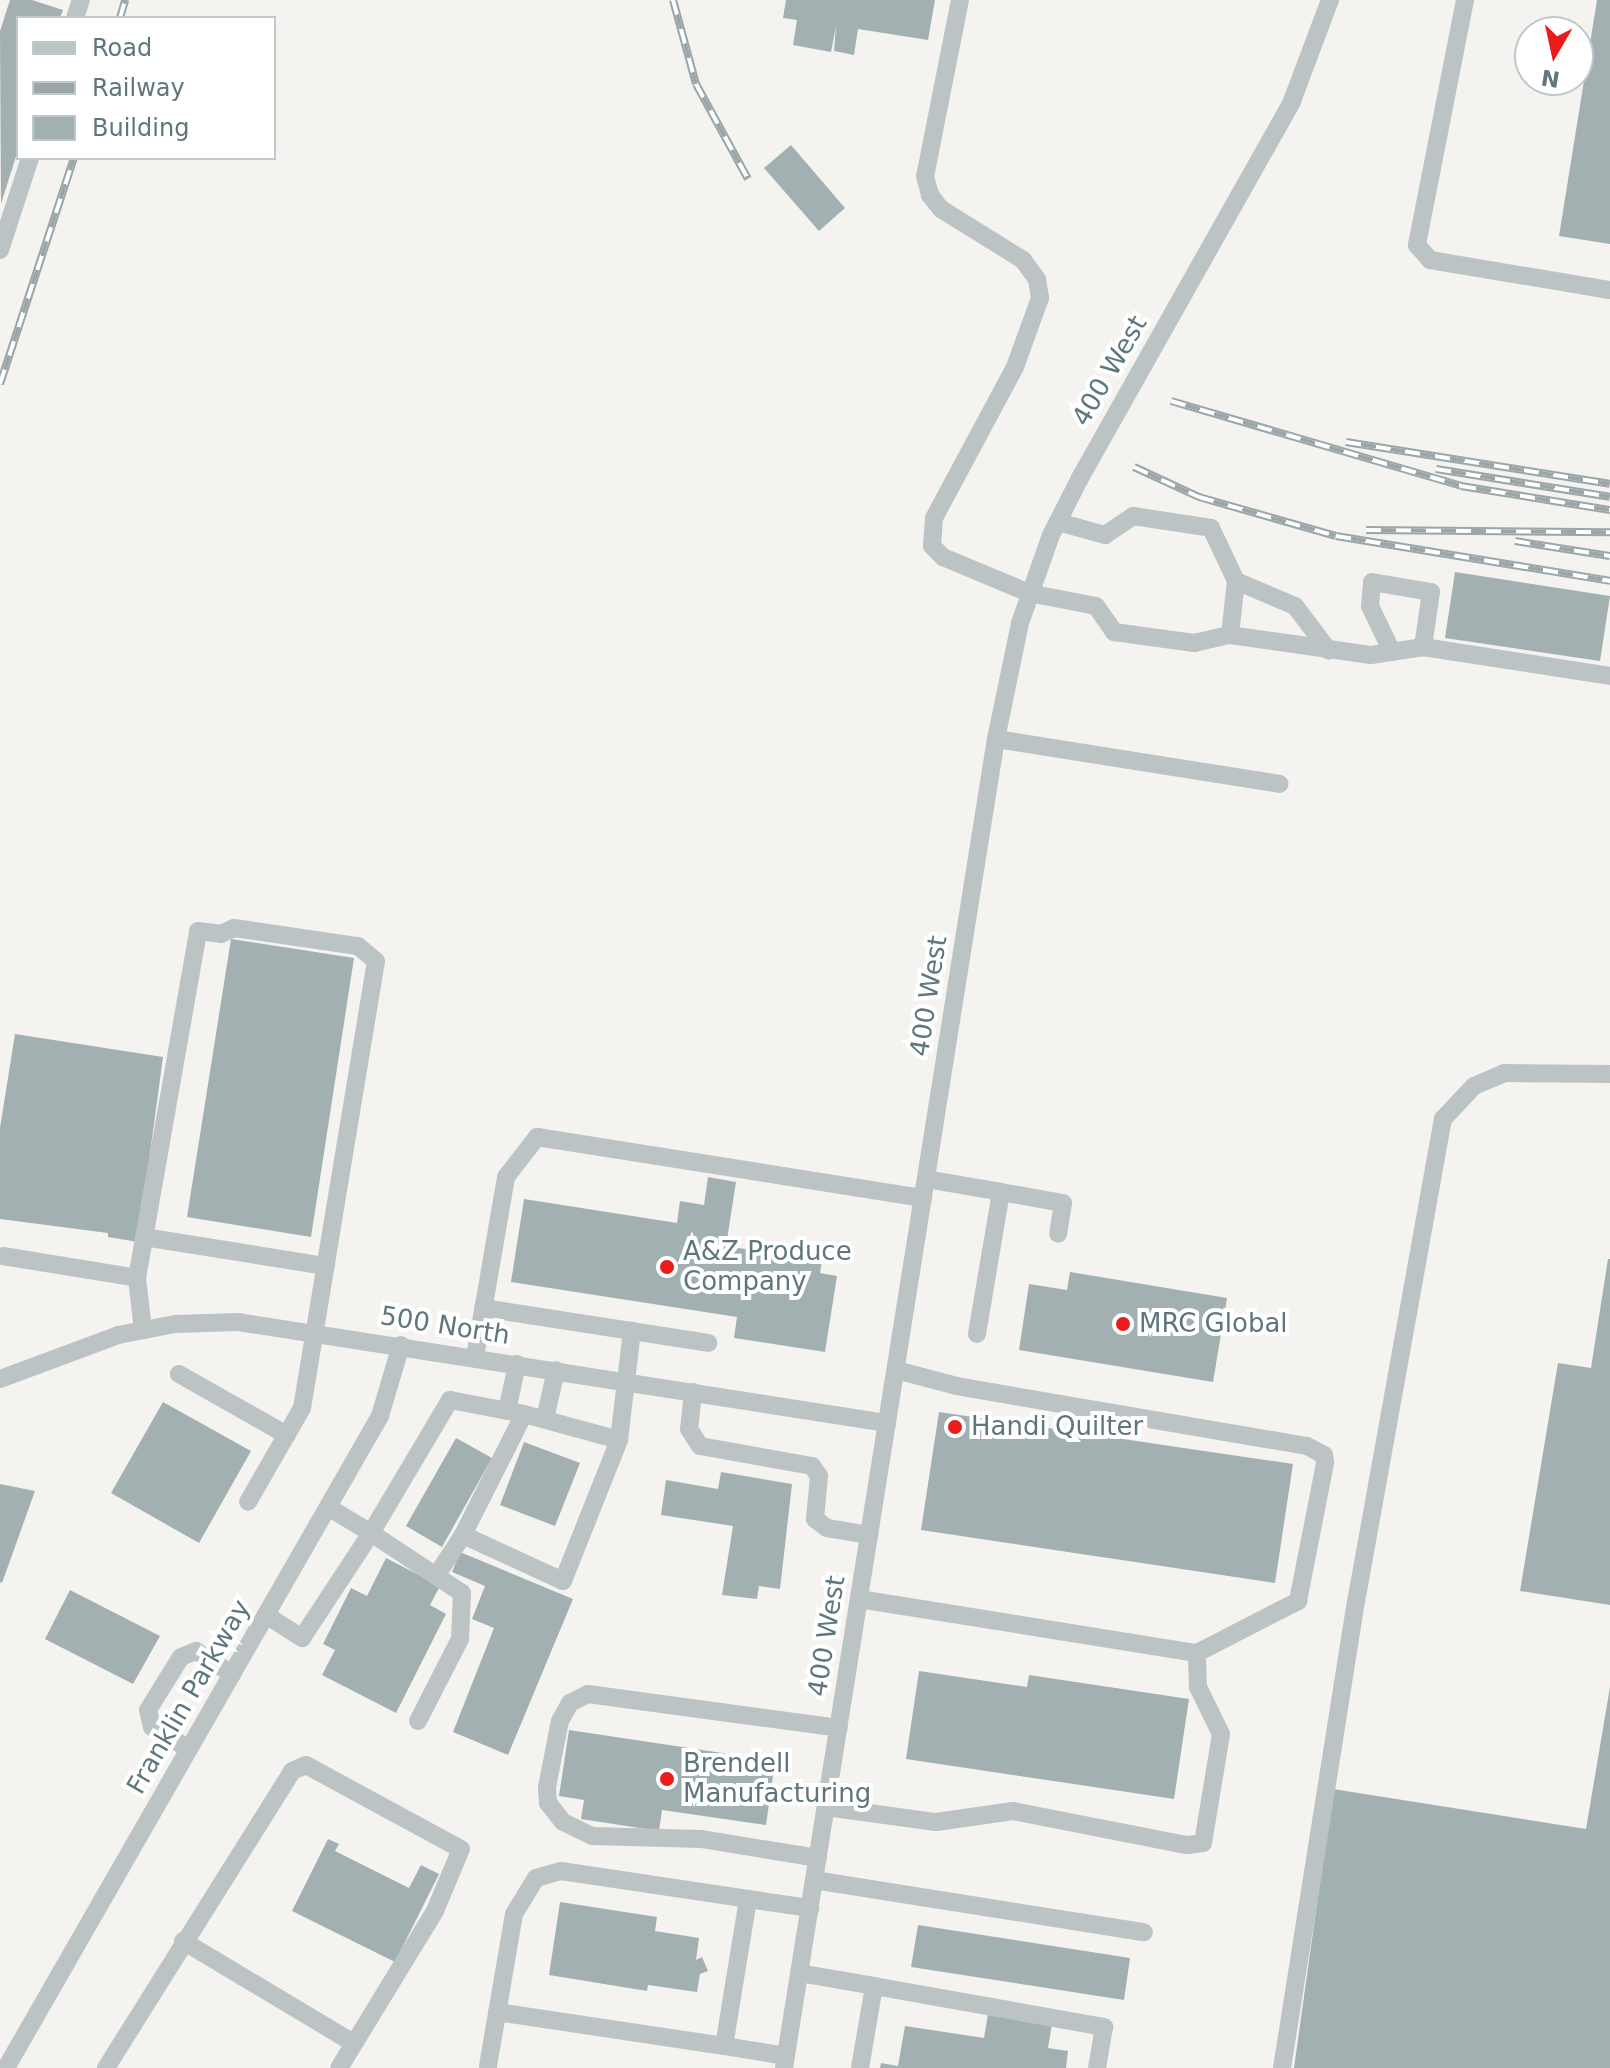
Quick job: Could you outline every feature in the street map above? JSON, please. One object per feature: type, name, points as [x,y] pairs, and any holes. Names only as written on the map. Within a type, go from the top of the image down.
[{"type":"street","points":[[960,0],[925,176],[930,195],[941,209],[1023,260],[1037,279],[1040,298],[1015,367],[930,532],[932,546],[943,557],[1029,593],[1096,606],[1114,632],[1194,643],[1230,635],[1329,651],[1392,652],[1423,647],[1610,676]]},
{"type":"street","name":"400 West","points":[[785,2062],[996,739],[1029,593],[1058,522],[1278,129],[1330,0]]},
{"type":"street","points":[[1465,0],[1417,245],[1430,260],[1610,290]]},
{"type":"street","points":[[0,250],[29,160]]},
{"type":"street","points":[[1058,522],[1105,535],[1133,516],[1211,528],[1236,581],[1230,635]]},
{"type":"street","points":[[1236,581],[1295,606],[1329,651]]},
{"type":"street","points":[[1392,652],[1370,606],[1372,582],[1431,592],[1423,647]]},
{"type":"street","points":[[996,739],[1279,784]]},
{"type":"street","points":[[143,1330],[137,1278],[198,931],[221,934],[234,928],[358,946],[376,961],[302,1408],[248,1502]]},
{"type":"street","points":[[1282,2068],[1361,1571],[1443,1119],[1474,1086],[1504,1073],[1610,1074]]},
{"type":"street","points":[[475,1357],[506,1177],[537,1137],[925,1188],[1001,1192],[1063,1203],[1058,1234]]},
{"type":"street","points":[[977,1334],[1001,1192]]},
{"type":"street","points":[[144,1237],[326,1266]]},
{"type":"street","points":[[3,1256],[137,1278]]},
{"type":"street","points":[[483,1308],[708,1343]]},
{"type":"street","name":"500 North","points":[[0,1379],[99,1341],[143,1330],[238,1322],[314,1331],[887,1423]]},
{"type":"street","points":[[463,1535],[563,1581],[619,1440],[632,1331]]},
{"type":"street","name":"Franklin Parkway","points":[[6,2068],[387,1401],[401,1345]]},
{"type":"street","points":[[436,1576],[463,1535],[515,1413],[517,1364]]},
{"type":"street","points":[[545,1419],[556,1370]]},
{"type":"street","points":[[859,1599],[1197,1653],[1298,1601],[1324,1455],[1307,1446],[957,1386],[896,1370]]},
{"type":"street","points":[[179,1374],[287,1435]]},
{"type":"street","points":[[693,1392],[689,1429],[700,1446],[812,1466],[819,1476],[815,1519],[827,1528],[869,1535]]},
{"type":"street","points":[[266,1615],[302,1638],[371,1533],[450,1400],[545,1419],[619,1440]]},
{"type":"street","points":[[328,1507],[462,1593],[460,1639],[418,1721]]},
{"type":"street","points":[[189,1749],[152,1727],[148,1710],[181,1657],[196,1651],[232,1674]]},
{"type":"street","points":[[826,1807],[936,1822],[1013,1811],[1187,1845],[1203,1843],[1221,1734],[1198,1687],[1197,1653]]},
{"type":"street","points":[[818,1858],[701,1839],[592,1836],[563,1822],[548,1803],[547,1787],[560,1721],[570,1703],[588,1694],[839,1728]]},
{"type":"street","points":[[106,2068],[292,1771],[306,1765],[461,1849],[435,1911],[352,2042],[339,2068]]},
{"type":"street","points":[[488,2066],[514,1914],[536,1878],[561,1871],[810,1908]]},
{"type":"street","points":[[814,1880],[1144,1932]]},
{"type":"street","points":[[724,2046],[748,1899]]},
{"type":"street","points":[[183,1941],[352,2042]]},
{"type":"street","points":[[799,1973],[1104,2027],[1097,2068]]},
{"type":"street","points":[[860,2068],[874,1986]]},
{"type":"street","points":[[497,2012],[724,2046],[785,2062]]},
{"type":"building","points":[[10,0],[32,0],[63,10],[61,16],[16,16],[16,156],[1,204],[0,31]]},
{"type":"building","points":[[786,0],[935,0],[928,40],[858,29],[854,55],[834,51],[836,26],[831,52],[793,45],[797,20],[783,18]]},
{"type":"building","points":[[1597,0],[1610,0],[1610,244],[1559,236],[1582,96],[1594,96],[1594,19]]},
{"type":"building","points":[[791,145],[845,208],[819,231],[764,168]]},
{"type":"building","points":[[1455,572],[1610,596],[1600,661],[1445,638]]},
{"type":"building","points":[[231,939],[354,958],[311,1237],[187,1217]]},
{"type":"building","points":[[15,1034],[163,1057],[138,1242],[108,1237],[108,1233],[0,1219],[0,1128]]},
{"type":"building","name":"A&Z Produce Company","points":[[708,1177],[736,1182],[726,1246],[822,1261],[820,1273],[837,1276],[825,1352],[734,1338],[737,1317],[511,1282],[524,1199],[677,1223],[680,1201],[704,1205]]},
{"type":"building","points":[[1608,1259],[1610,1605],[1520,1591],[1558,1363],[1591,1368]]},
{"type":"building","name":"MRC Global","points":[[1070,1272],[1227,1298],[1213,1382],[1019,1350],[1029,1284],[1067,1290]]},
{"type":"building","points":[[163,1402],[251,1451],[199,1543],[111,1493]]},
{"type":"building","points":[[939,1412],[1293,1464],[1275,1583],[921,1530]]},
{"type":"building","points":[[456,1438],[492,1458],[442,1547],[406,1526]]},
{"type":"building","points":[[524,1442],[580,1463],[555,1526],[500,1505]]},
{"type":"building","points":[[721,1472],[792,1484],[780,1589],[759,1586],[757,1599],[722,1595],[733,1526],[661,1515],[666,1480],[718,1489]]},
{"type":"building","points":[[0,1484],[35,1491],[2,1583],[0,1582]]},
{"type":"building","points":[[460,1552],[573,1599],[508,1755],[453,1732],[494,1628],[472,1619],[485,1586],[452,1572]]},
{"type":"building","points":[[386,1558],[440,1586],[430,1605],[446,1614],[396,1713],[322,1675],[335,1650],[323,1644],[351,1588],[367,1596]]},
{"type":"building","points":[[70,1590],[160,1636],[133,1684],[45,1639]]},
{"type":"building","points":[[919,1671],[1027,1687],[1029,1675],[1189,1699],[1174,1799],[906,1759]]},
{"type":"building","points":[[1610,1687],[1610,2068],[1294,2068],[1333,1789],[1586,1829]]},
{"type":"building","name":"Brendell Manufacturing","points":[[569,1730],[775,1761],[766,1825],[662,1810],[659,1831],[581,1819],[584,1800],[559,1796]]},
{"type":"building","points":[[328,1839],[339,1844],[335,1851],[409,1888],[421,1865],[439,1874],[395,1962],[292,1911]]},
{"type":"building","points":[[560,1902],[657,1917],[655,1931],[699,1938],[696,1960],[702,1957],[708,1971],[700,1974],[697,1992],[648,1985],[647,1991],[549,1975]]},
{"type":"building","points":[[918,1925],[1130,1958],[1124,2000],[911,1967]]},
{"type":"building","points":[[988,2014],[1052,2024],[1048,2048],[1068,2051],[1066,2068],[880,2068],[881,2063],[898,2066],[905,2026],[984,2038]]},
{"type":"railway","points":[[121,16],[125,0]]},
{"type":"railway","points":[[673,0],[696,84],[748,179]]},
{"type":"railway","points":[[0,384],[73,160]]},
{"type":"railway","points":[[1171,401],[1461,486],[1610,510]]},
{"type":"railway","points":[[1346,442],[1610,484]]},
{"type":"railway","points":[[1134,467],[1199,497],[1336,536],[1610,581]]},
{"type":"railway","points":[[1436,469],[1610,497]]},
{"type":"railway","points":[[1366,530],[1610,532]]},
{"type":"railway","points":[[1515,541],[1610,556]]},
{"type":"place","name":"A&Z Produce Company","points":[[667,1267]]},
{"type":"place","name":"MRC Global","points":[[1123,1324]]},
{"type":"place","name":"Handi Quilter","points":[[955,1427]]},
{"type":"place","name":"Brendell Manufacturing","points":[[667,1779]]}]
